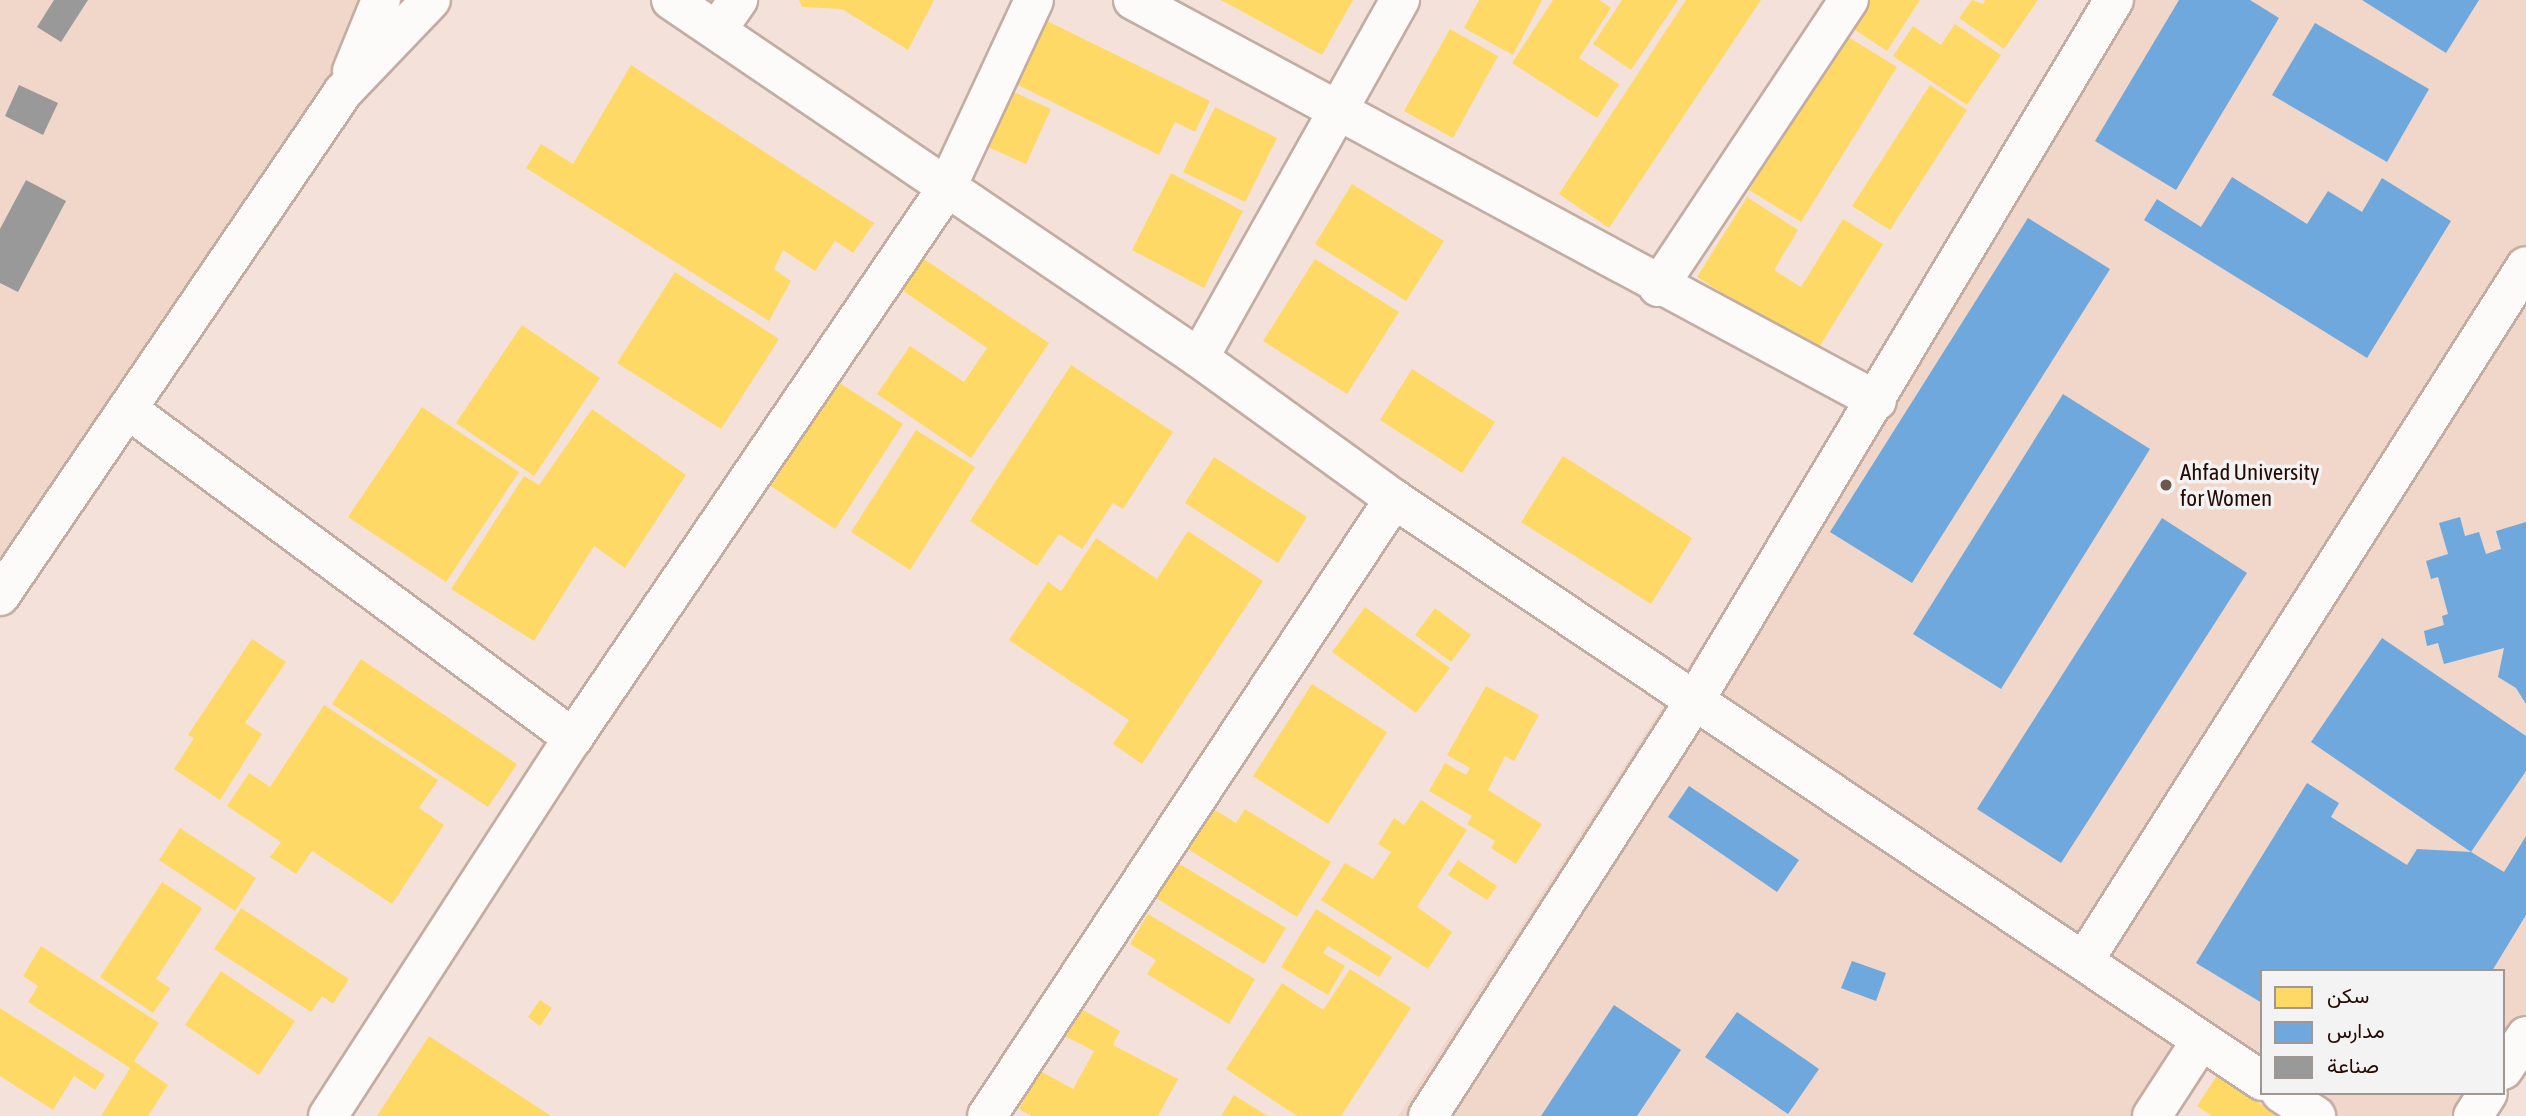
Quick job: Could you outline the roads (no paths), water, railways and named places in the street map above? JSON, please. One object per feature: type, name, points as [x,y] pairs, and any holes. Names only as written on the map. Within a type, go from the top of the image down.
[{"type":"street","points":[[343,92],[381,0]]},
{"type":"street","points":[[0,596],[130,411],[343,92],[431,0]]},
{"type":"street","points":[[671,0],[727,15],[946,189],[1199,358],[1394,499],[2085,959],[2200,1042],[2260,1080]]},
{"type":"street","points":[[328,1116],[573,738],[946,189],[1034,0]]},
{"type":"street","points":[[1133,0],[1338,108],[1658,287],[1877,401]]},
{"type":"street","points":[[1199,358],[1399,0]]},
{"type":"street","points":[[1658,287],[1849,0]]},
{"type":"street","points":[[1428,1116],[1695,700],[1877,401],[2114,0]]},
{"type":"street","points":[[2085,959],[2526,266]]},
{"type":"street","points":[[130,411],[573,738]]},
{"type":"street","points":[[987,1116],[1394,499]]},
{"type":"street","points":[[2505,1067],[2526,1036]]},
{"type":"street","points":[[2152,1116],[2200,1042]]},
{"type":"street","points":[[2284,1095],[2316,1116]]},
{"type":"street","points":[[2473,1116],[2487,1095]]},
{"type":"place","name":"Ahfad University for Women","points":[[2166,485]]}]
